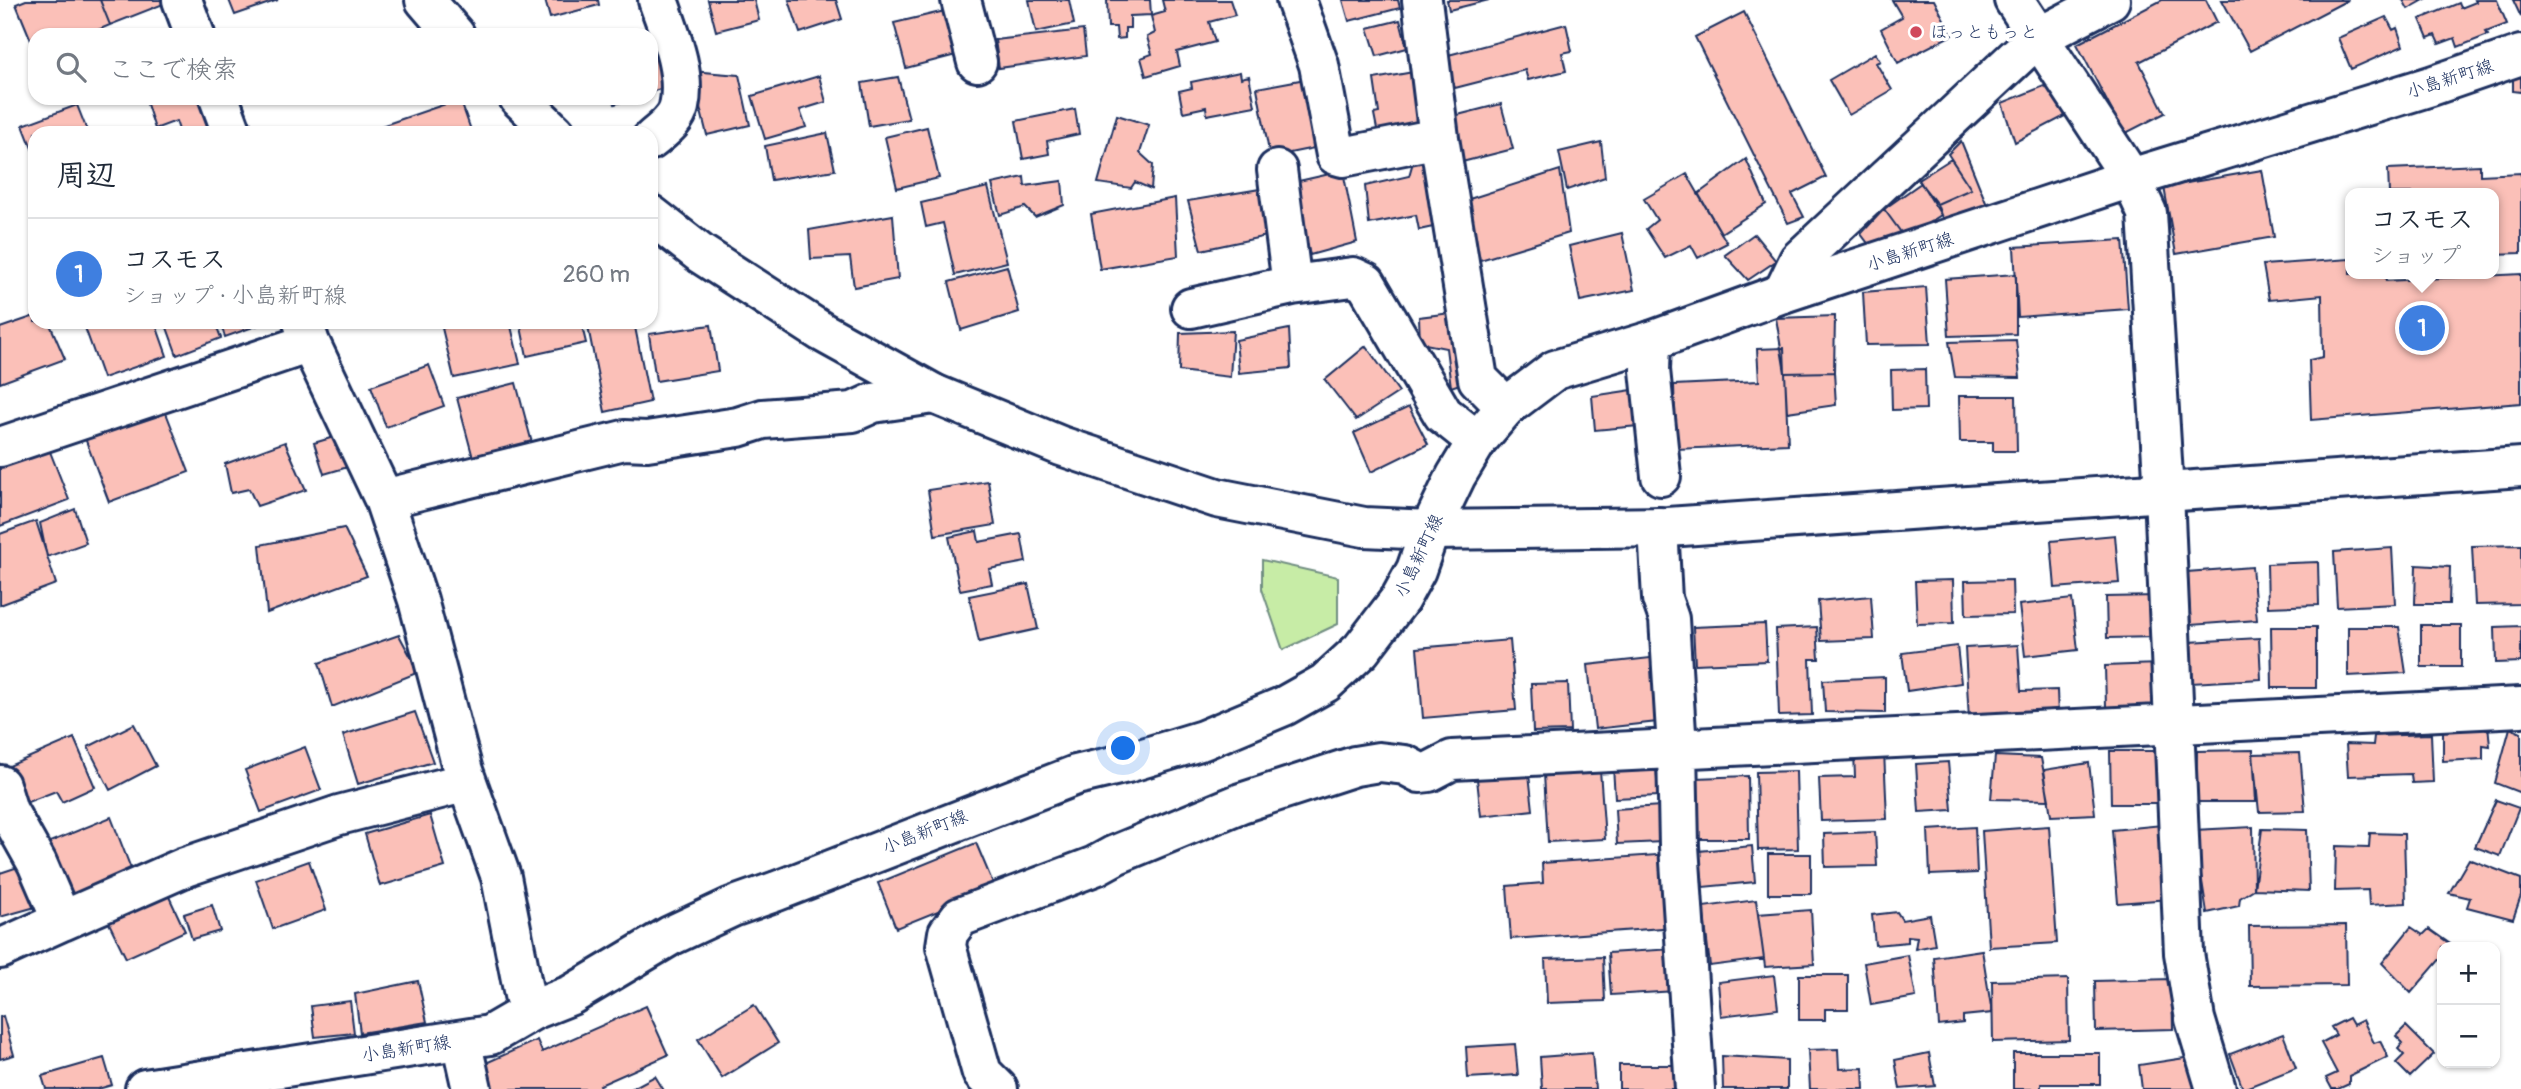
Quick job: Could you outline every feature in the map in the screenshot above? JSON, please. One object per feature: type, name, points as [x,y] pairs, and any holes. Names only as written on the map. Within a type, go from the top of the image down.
[{"type":"street","points":[[182,0],[192,28]]},
{"type":"street","points":[[425,0],[449,28]]},
{"type":"street","points":[[658,0],[677,53],[680,78],[679,108],[671,122],[658,134]]},
{"type":"street","points":[[961,0],[977,62]]},
{"type":"street","points":[[1297,0],[1319,65],[1336,155],[1343,157],[1439,138]]},
{"type":"street","points":[[1422,0],[1439,138],[1478,379],[1506,407]]},
{"type":"street","points":[[2014,0],[2132,178],[2147,213],[2164,493],[2184,953],[2195,1019],[2216,1089]]},
{"type":"street","points":[[1783,293],[1799,260],[2037,38],[2110,0]]},
{"type":"street","name":"小島新町線","points":[[145,1089],[490,1035],[533,1010],[571,995],[670,936],[732,907],[1076,775],[1203,740],[1284,706],[1325,683],[1361,650],[1400,599],[1416,570],[1430,530],[1456,476],[1477,441],[1506,407],[1555,370],[1651,341],[1783,293],[2132,178],[2431,86],[2521,55]]},
{"type":"street","points":[[222,105],[229,126]]},
{"type":"street","points":[[526,105],[548,126]]},
{"type":"street","points":[[1277,170],[1292,285]]},
{"type":"street","points":[[658,220],[701,254],[822,331],[934,394],[1061,446],[1217,498],[1364,527],[1430,530],[1658,527],[2521,467]]},
{"type":"street","points":[[1191,307],[1292,285],[1353,277],[1366,283],[1443,414],[1477,441]]},
{"type":"street","points":[[0,447],[306,332],[384,499],[418,600],[467,782],[501,877],[524,995],[533,1010]]},
{"type":"street","points":[[1651,341],[1650,370],[1661,476]]},
{"type":"street","points":[[384,499],[624,440],[647,441],[738,427],[763,419],[853,412],[873,403],[934,394]]},
{"type":"street","points":[[1658,527],[1662,598],[1669,619],[1677,749],[1679,846],[1695,1089]]},
{"type":"street","points":[[998,1089],[982,1073],[946,946],[948,933],[960,916],[1096,866],[1115,855],[1241,803],[1355,766],[1380,762],[1405,765],[1420,773],[1429,772],[1452,760],[2175,722],[2521,707]]},
{"type":"street","points":[[0,949],[197,863],[339,815],[467,782]]},
{"type":"street","points":[[0,785],[8,811],[37,863],[62,920]]},
{"type":"street","points":[[461,1040],[472,1089]]},
{"type":"green space","points":[[1262,560],[1338,577],[1338,624],[1283,650],[1262,589]]},
{"type":"building","points":[[26,0],[100,0],[110,25],[103,28],[28,28],[28,33],[16,4]]},
{"type":"building","points":[[100,0],[165,0],[166,3],[110,25]]},
{"type":"building","points":[[229,0],[278,0],[235,15]]},
{"type":"building","points":[[545,0],[598,0],[599,5],[550,18]]},
{"type":"building","points":[[708,0],[754,0],[759,20],[716,31]]},
{"type":"building","points":[[789,0],[836,0],[842,19],[800,33]]},
{"type":"building","points":[[1029,0],[1069,0],[1074,24],[1036,32]]},
{"type":"building","points":[[1107,0],[1150,0],[1151,15],[1130,16],[1130,28],[1125,28],[1125,38],[1117,39],[1116,27],[1108,27]]},
{"type":"building","points":[[1162,0],[1230,0],[1235,15],[1209,22],[1215,42],[1177,52],[1180,66],[1146,76],[1141,58],[1152,54],[1147,37],[1155,33],[1151,16],[1165,12]]},
{"type":"building","points":[[1343,0],[1398,0],[1400,8],[1349,21]]},
{"type":"building","points":[[1447,0],[1489,0],[1449,10]]},
{"type":"building","name":"ほっともっと","points":[[1892,0],[1934,0],[1952,35],[1898,63],[1881,29],[1902,17]]},
{"type":"building","points":[[2162,0],[2206,0],[2217,22],[2139,62],[2165,113],[2124,134],[2077,44]]},
{"type":"building","points":[[2222,0],[2348,0],[2250,51]]},
{"type":"building","points":[[2403,0],[2424,0],[2408,9]]},
{"type":"building","points":[[2475,0],[2497,0],[2507,24],[2458,47],[2455,38],[2439,44],[2435,35],[2428,38],[2420,19],[2459,3],[2461,8],[2476,2]]},
{"type":"building","points":[[2513,0],[2521,0],[2521,17]]},
{"type":"building","points":[[945,11],[956,55],[906,68],[894,23]]},
{"type":"building","points":[[1744,12],[1826,177],[1792,194],[1804,217],[1788,223],[1695,37]]},
{"type":"building","points":[[2386,17],[2393,30],[2397,28],[2403,46],[2351,69],[2338,38]]},
{"type":"building","points":[[1400,20],[1407,48],[1377,56],[1368,28]]},
{"type":"building","points":[[1566,24],[1572,51],[1562,53],[1566,71],[1528,80],[1525,70],[1455,88],[1453,82],[1444,84],[1437,58]]},
{"type":"building","points":[[1083,30],[1086,56],[999,68],[995,40]]},
{"type":"building","points":[[1875,53],[1880,61],[1876,63],[1892,90],[1849,115],[1829,80]]},
{"type":"building","points":[[658,64],[666,87],[658,90]]},
{"type":"building","points":[[691,71],[739,75],[750,125],[707,135]]},
{"type":"building","points":[[1419,71],[1429,125],[1378,134],[1374,114],[1379,113],[1374,79]]},
{"type":"building","points":[[1240,72],[1241,78],[1249,76],[1255,106],[1207,115],[1206,107],[1183,112],[1179,91],[1192,88],[1191,82]]},
{"type":"building","points":[[2521,72],[2521,92],[2513,91],[2513,74]]},
{"type":"building","points":[[819,76],[826,102],[800,110],[806,127],[765,139],[752,96]]},
{"type":"building","points":[[898,77],[909,119],[869,126],[862,83]]},
{"type":"building","points":[[1311,78],[1324,146],[1270,157],[1257,88]]},
{"type":"building","points":[[2054,82],[2065,116],[2015,142],[2002,103]]},
{"type":"building","points":[[1501,104],[1513,149],[1462,162],[1450,117]]},
{"type":"building","points":[[77,105],[85,126],[28,126],[28,138],[23,125]]},
{"type":"building","points":[[147,105],[201,105],[209,126],[178,126],[176,121],[154,126]]},
{"type":"building","points":[[443,105],[462,105],[470,126],[381,126]]},
{"type":"building","points":[[1075,109],[1079,134],[1047,141],[1049,154],[1023,159],[1016,121]]},
{"type":"building","points":[[1117,115],[1149,125],[1140,153],[1153,165],[1151,189],[1135,182],[1131,188],[1098,183]]},
{"type":"building","points":[[927,127],[939,178],[897,188],[885,137]]},
{"type":"building","points":[[827,133],[835,170],[771,180],[765,146]]},
{"type":"building","points":[[1961,141],[1989,210],[1945,226],[1937,204],[1971,189],[1948,154]]},
{"type":"building","points":[[1601,142],[1605,177],[1567,190],[1559,152]]},
{"type":"building","points":[[1443,159],[1447,224],[1419,230],[1416,215],[1369,224],[1365,186],[1409,176],[1413,162]]},
{"type":"building","points":[[1746,159],[1766,204],[1721,233],[1698,194]]},
{"type":"building","points":[[1951,159],[1971,189],[1937,204],[1918,180]]},
{"type":"building","points":[[2480,165],[2480,175],[2521,173],[2521,253],[2499,254],[2499,188],[2389,188],[2388,169]]},
{"type":"building","points":[[1560,170],[1569,233],[1477,261],[1460,202]]},
{"type":"building","points":[[2262,170],[2274,237],[2176,254],[2164,187]]},
{"type":"building","points":[[1343,171],[1357,242],[1310,255],[1290,183]]},
{"type":"building","points":[[1687,174],[1727,243],[1698,258],[1691,245],[1665,258],[1646,229],[1657,220],[1644,199]]},
{"type":"building","points":[[1024,177],[1025,186],[1062,181],[1064,205],[1035,217],[1025,207],[1000,215],[992,184]]},
{"type":"building","points":[[1921,183],[1941,215],[1905,238],[1884,209]]},
{"type":"building","points":[[988,187],[1007,262],[955,275],[943,223],[926,227],[921,203]]},
{"type":"building","points":[[1272,187],[1276,234],[1201,250],[1188,201]]},
{"type":"building","points":[[1175,198],[1178,256],[1100,269],[1091,214]]},
{"type":"building","points":[[1884,209],[1905,238],[1876,254],[1861,234]]},
{"type":"building","points":[[893,215],[898,279],[854,287],[850,257],[811,259],[809,230]]},
{"type":"building","points":[[1622,233],[1634,290],[1580,301],[1569,246]]},
{"type":"building","points":[[1754,234],[1776,261],[1748,280],[1725,255]]},
{"type":"building","points":[[2123,240],[2128,309],[2018,317],[2014,247]]},
{"type":"building","points":[[2345,259],[2345,279],[2386,281],[2499,279],[2499,275],[2521,274],[2521,403],[2311,420],[2309,360],[2323,357],[2322,295],[2269,300],[2263,265]]},
{"type":"building","points":[[1007,266],[1019,312],[961,330],[949,282]]},
{"type":"building","points":[[2016,274],[2016,334],[1949,336],[1945,279]]},
{"type":"building","points":[[1926,287],[1930,344],[1866,345],[1863,292]]},
{"type":"building","points":[[1467,311],[1472,380],[1451,387],[1446,348],[1420,343],[1419,317]]},
{"type":"building","points":[[1835,316],[1834,372],[1785,373],[1776,318]]},
{"type":"building","points":[[28,318],[28,329],[52,329],[65,359],[0,383],[0,328]]},
{"type":"building","points":[[711,325],[718,371],[656,381],[649,334]]},
{"type":"building","points":[[86,329],[157,329],[167,356],[103,378]]},
{"type":"building","points":[[168,329],[218,329],[221,338],[177,355]]},
{"type":"building","points":[[222,329],[247,329],[225,337]]},
{"type":"building","points":[[442,329],[512,329],[520,364],[454,378]]},
{"type":"building","points":[[521,329],[583,329],[586,343],[527,356]]},
{"type":"building","points":[[588,329],[635,329],[650,402],[605,412]]},
{"type":"building","points":[[1289,329],[1291,368],[1239,373],[1236,340]]},
{"type":"building","points":[[1233,331],[1230,377],[1179,371],[1180,333]]},
{"type":"building","points":[[2016,340],[2020,378],[1955,377],[1949,342]]},
{"type":"building","points":[[1366,346],[1399,392],[1356,420],[1325,380]]},
{"type":"building","points":[[1784,348],[1788,444],[1676,449],[1674,385],[1759,381],[1757,349]]},
{"type":"building","points":[[429,365],[444,406],[386,427],[371,386]]},
{"type":"building","points":[[1925,369],[1926,409],[1892,410],[1891,370]]},
{"type":"building","points":[[1834,372],[1836,405],[1787,412],[1785,373]]},
{"type":"building","points":[[516,383],[532,443],[473,458],[457,398]]},
{"type":"building","points":[[1646,388],[1649,425],[1595,430],[1592,396]]},
{"type":"building","points":[[1959,396],[2016,396],[2017,451],[1993,451],[1993,442],[1960,442]]},
{"type":"building","points":[[161,400],[189,472],[109,502],[82,430]]},
{"type":"building","points":[[1409,407],[1428,444],[1371,472],[1354,433]]},
{"type":"building","points":[[344,434],[358,464],[324,474],[314,443]]},
{"type":"building","points":[[285,442],[306,490],[257,506],[249,489],[231,493],[225,464]]},
{"type":"building","points":[[47,444],[69,500],[0,526],[0,462]]},
{"type":"building","points":[[988,481],[995,525],[935,535],[928,490]]},
{"type":"building","points":[[75,509],[86,543],[47,557],[40,523]]},
{"type":"building","points":[[36,521],[56,584],[0,605],[0,534]]},
{"type":"building","points":[[344,528],[367,576],[267,613],[260,545]]},
{"type":"building","points":[[977,531],[979,542],[1021,534],[1026,562],[989,569],[992,584],[960,590],[949,537]]},
{"type":"building","points":[[2115,535],[2119,583],[2055,588],[2051,541]]},
{"type":"building","points":[[2521,545],[2521,604],[2475,605],[2472,546]]},
{"type":"building","points":[[2392,548],[2395,604],[2337,607],[2334,552]]},
{"type":"building","points":[[2318,562],[2319,605],[2268,607],[2267,564]]},
{"type":"building","points":[[2416,565],[2450,567],[2449,604],[2415,604]]},
{"type":"building","points":[[2252,567],[2257,620],[2191,625],[2187,572]]},
{"type":"building","points":[[1953,580],[1954,623],[1917,624],[1915,581]]},
{"type":"building","points":[[2012,580],[2013,614],[1966,615],[1965,581]]},
{"type":"building","points":[[1028,584],[1038,629],[979,642],[969,596]]},
{"type":"building","points":[[1871,596],[1874,639],[1821,641],[1818,601]]},
{"type":"building","points":[[2157,596],[2158,637],[2107,638],[2106,597]]},
{"type":"building","points":[[2072,599],[2078,650],[2025,656],[2019,605]]},
{"type":"building","points":[[1765,624],[1767,661],[1695,664],[1693,627]]},
{"type":"building","points":[[2421,625],[2461,625],[2461,667],[2421,667]]},
{"type":"building","points":[[2521,626],[2521,662],[2496,663],[2495,627]]},
{"type":"building","points":[[1817,627],[1819,659],[1810,659],[1812,715],[1779,716],[1776,629]]},
{"type":"building","points":[[2271,627],[2316,627],[2316,688],[2272,688]]},
{"type":"building","points":[[2348,627],[2399,627],[2406,673],[2348,676]]},
{"type":"building","points":[[399,635],[419,672],[332,707],[319,663]]},
{"type":"building","points":[[2259,638],[2261,679],[2191,683],[2189,642]]},
{"type":"building","points":[[1510,640],[1516,710],[1423,718],[1417,648]]},
{"type":"building","points":[[2018,645],[2021,691],[2057,690],[2058,716],[1969,720],[1965,648]]},
{"type":"building","points":[[1957,646],[1961,683],[1907,691],[1902,653]]},
{"type":"building","points":[[1659,657],[1666,721],[1595,729],[1588,665]]},
{"type":"building","points":[[2158,664],[2159,706],[2106,707],[2105,666]]},
{"type":"building","points":[[1885,677],[1885,713],[1825,712],[1823,680]]},
{"type":"building","points":[[1568,683],[1570,731],[1533,732],[1531,684]]},
{"type":"building","points":[[415,712],[433,762],[358,784],[343,735]]},
{"type":"building","points":[[134,724],[156,766],[110,790],[88,747]]},
{"type":"building","points":[[2488,724],[2490,746],[2483,745],[2483,759],[2443,761],[2443,727]]},
{"type":"building","points":[[2510,728],[2521,733],[2521,793],[2495,783]]},
{"type":"building","points":[[2431,734],[2433,782],[2412,783],[2411,774],[2348,776],[2346,744],[2373,745],[2374,736]]},
{"type":"building","points":[[74,738],[95,787],[62,802],[56,791],[25,803],[9,766]]},
{"type":"building","points":[[305,747],[321,790],[261,812],[245,770]]},
{"type":"building","points":[[2253,750],[2256,802],[2196,802],[2197,751]]},
{"type":"building","points":[[1884,751],[1887,819],[1821,821],[1819,778],[1855,777],[1854,752]]},
{"type":"building","points":[[2110,751],[2157,751],[2158,804],[2111,804]]},
{"type":"building","points":[[2300,753],[2305,811],[2259,812],[2253,754]]},
{"type":"building","points":[[1995,756],[2041,758],[2049,800],[1991,799]]},
{"type":"building","points":[[1948,762],[1952,810],[1919,812],[1916,764]]},
{"type":"building","points":[[2089,763],[2095,814],[2051,816],[2044,770]]},
{"type":"building","points":[[1656,765],[1658,796],[1615,798],[1613,767]]},
{"type":"building","points":[[1600,770],[1605,839],[1548,842],[1544,774]]},
{"type":"building","points":[[1796,771],[1798,849],[1758,850],[1756,772]]},
{"type":"building","points":[[1529,774],[1533,810],[1481,816],[1477,779]]},
{"type":"building","points":[[1748,776],[1749,839],[1697,839],[1696,778]]},
{"type":"building","points":[[2496,800],[2519,808],[2500,856],[2475,847]]},
{"type":"building","points":[[1661,806],[1663,842],[1617,844],[1615,809]]},
{"type":"building","points":[[430,815],[445,867],[380,886],[365,834]]},
{"type":"building","points":[[111,817],[133,874],[73,900],[45,844]]},
{"type":"building","points":[[2162,825],[2169,899],[2118,903],[2112,830]]},
{"type":"building","points":[[2049,826],[2057,943],[1989,947],[1982,831]]},
{"type":"building","points":[[1975,827],[1977,873],[1930,875],[1928,830]]},
{"type":"building","points":[[2253,827],[2254,889],[2240,898],[2239,906],[2207,913],[2194,830]]},
{"type":"building","points":[[2262,829],[2307,830],[2309,891],[2254,889]]},
{"type":"building","points":[[1875,832],[1877,866],[1825,867],[1824,834]]},
{"type":"building","points":[[2370,833],[2404,834],[2406,903],[2369,905],[2368,890],[2335,891],[2336,846],[2369,847]]},
{"type":"building","points":[[976,843],[995,888],[896,928],[878,883]]},
{"type":"building","points":[[1752,846],[1755,882],[1703,887],[1699,851]]},
{"type":"building","points":[[1671,854],[1676,927],[1511,939],[1507,886],[1543,883],[1542,863]]},
{"type":"building","points":[[1768,854],[1811,854],[1811,894],[1768,894]]},
{"type":"building","points":[[2469,859],[2521,879],[2521,896],[2513,919],[2467,907],[2470,898],[2449,893]]},
{"type":"building","points":[[309,861],[326,910],[273,929],[256,880]]},
{"type":"building","points":[[27,864],[39,906],[0,917],[0,873]]},
{"type":"building","points":[[165,888],[185,931],[126,958],[105,915]]},
{"type":"building","points":[[1756,900],[1764,959],[1710,966],[1703,907]]},
{"type":"building","points":[[212,905],[220,931],[192,939],[184,914]]},
{"type":"building","points":[[1811,910],[1814,964],[1765,967],[1758,914]]},
{"type":"building","points":[[1897,912],[1902,920],[1930,915],[1935,945],[1915,949],[1917,937],[1908,936],[1908,942],[1875,945],[1872,915]]},
{"type":"building","points":[[2346,925],[2347,985],[2250,986],[2249,926]]},
{"type":"building","points":[[2411,927],[2423,935],[2429,929],[2447,942],[2437,942],[2437,963],[2411,993],[2382,963]]},
{"type":"building","points":[[1674,949],[1676,991],[1611,995],[1608,953]]},
{"type":"building","points":[[1982,950],[1992,1013],[1963,1016],[1963,1023],[1939,1026],[1934,957]]},
{"type":"building","points":[[1908,955],[1916,997],[1871,1005],[1864,963]]},
{"type":"building","points":[[1603,957],[1605,1001],[1547,1003],[1545,959]]},
{"type":"building","points":[[1774,975],[1778,1009],[1721,1016],[1718,982]]},
{"type":"building","points":[[1799,975],[1848,975],[1848,1009],[1825,1009],[1825,1020],[1799,1020]]},
{"type":"building","points":[[2068,979],[2069,1040],[1993,1042],[1992,981]]},
{"type":"building","points":[[2172,979],[2173,1029],[2096,1031],[2095,981]]},
{"type":"building","points":[[418,981],[427,1022],[360,1033],[355,994]]},
{"type":"building","points":[[350,1001],[354,1033],[315,1037],[311,1006]]},
{"type":"building","points":[[754,1005],[778,1043],[722,1078],[698,1039]]},
{"type":"building","points":[[646,1006],[668,1055],[600,1085],[602,1089],[487,1089],[477,1067],[537,1040],[542,1052]]},
{"type":"building","points":[[3,1016],[14,1055],[0,1059],[0,1017]]},
{"type":"building","points":[[2349,1018],[2353,1025],[2363,1020],[2374,1043],[2380,1041],[2388,1057],[2349,1076],[2349,1084],[2332,1089],[2326,1078],[2337,1073],[2321,1043],[2336,1035],[2331,1027]]},
{"type":"building","points":[[2406,1026],[2434,1054],[2410,1077],[2396,1063],[2404,1055],[2398,1049],[2403,1043],[2396,1036]]},
{"type":"building","points":[[2283,1034],[2296,1068],[2243,1089],[2230,1054]]},
{"type":"building","points":[[1515,1044],[1518,1075],[1468,1078],[1466,1047]]},
{"type":"building","points":[[1838,1049],[1839,1069],[1863,1068],[1864,1089],[1810,1089],[1808,1050]]},
{"type":"building","points":[[1592,1053],[1595,1089],[1542,1089],[1540,1057]]},
{"type":"building","points":[[1929,1053],[1935,1086],[1900,1089],[1895,1060]]},
{"type":"building","points":[[2013,1053],[2100,1053],[2100,1084],[2041,1084],[2041,1089],[2013,1089]]},
{"type":"building","points":[[1722,1056],[1787,1060],[1787,1089],[1723,1089]]},
{"type":"building","points":[[2198,1056],[2202,1089],[2142,1089],[2139,1065]]},
{"type":"building","points":[[104,1058],[112,1085],[98,1089],[46,1089],[42,1076]]},
{"type":"building","points":[[1619,1065],[1687,1065],[1687,1089],[1619,1089]]},
{"type":"building","points":[[655,1076],[663,1089],[631,1089]]},
{"type":"place","name":"ほっともっと","points":[[1916,32]]},
{"type":"place","name":"コスモス","points":[[2422,328]]}]
